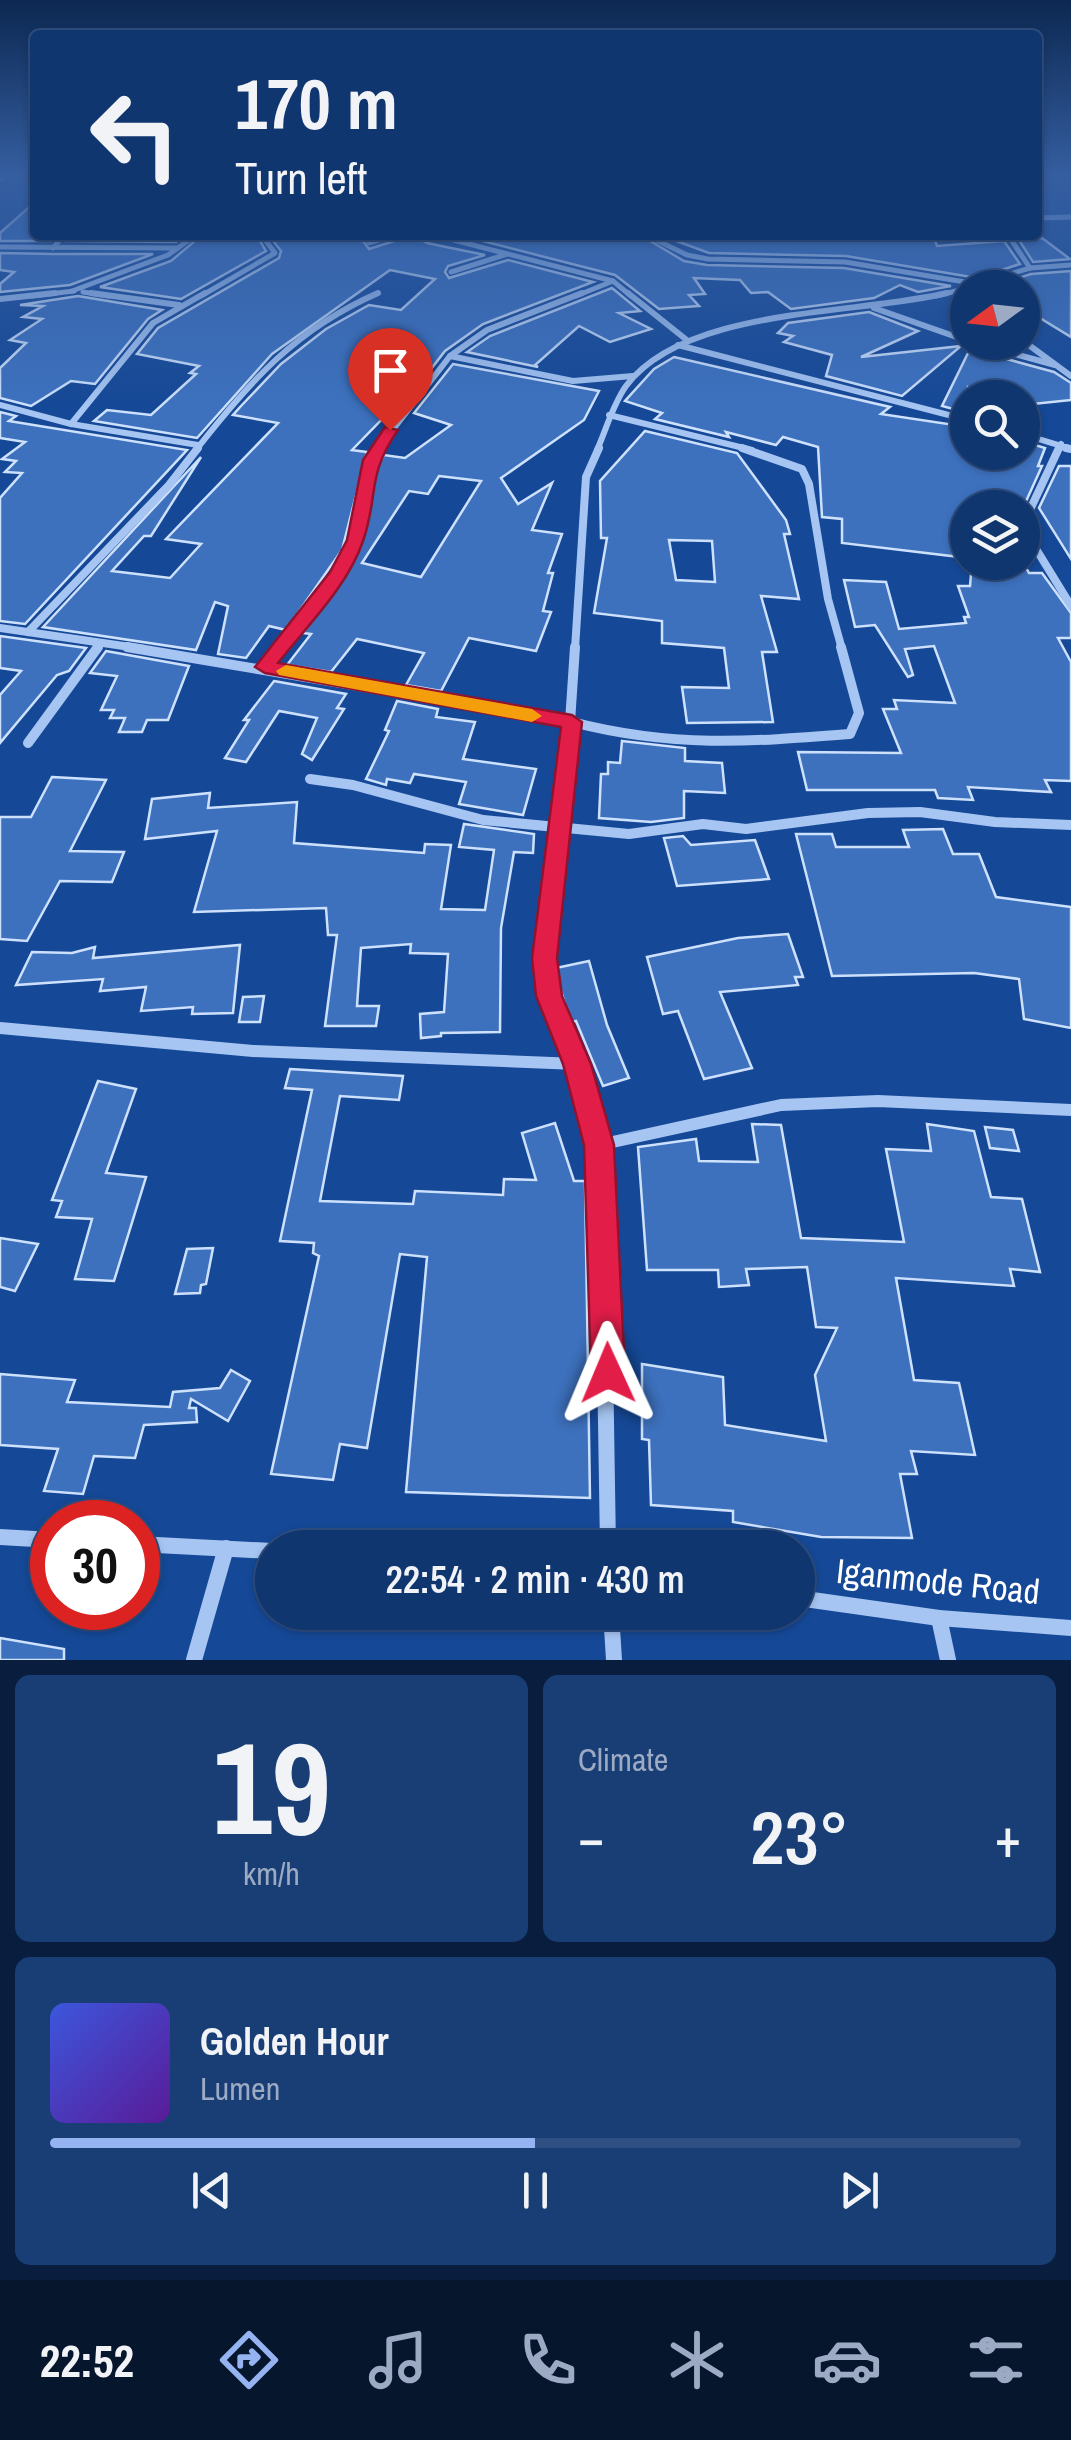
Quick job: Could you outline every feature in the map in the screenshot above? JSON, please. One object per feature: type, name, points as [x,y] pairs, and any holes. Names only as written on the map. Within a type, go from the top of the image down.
[{"type":"street","points":[[0,299],[99,284],[170,251]]},
{"type":"street","points":[[71,424],[130,346],[179,305],[273,251]]},
{"type":"street","points":[[497,251],[613,281],[682,343],[950,415]]},
{"type":"street","points":[[679,251],[708,259],[844,262],[950,284]]},
{"type":"street","points":[[1019,251],[1030,268]]},
{"type":"street","points":[[451,272],[507,254]]},
{"type":"street","points":[[1024,270],[1071,264]]},
{"type":"street","points":[[1054,265],[1071,274]]},
{"type":"street","points":[[265,667],[322,596],[356,540],[370,460],[450,356],[487,330],[613,281]]},
{"type":"street","points":[[99,284],[114,293]]},
{"type":"street","points":[[72,291],[114,293],[179,305]]},
{"type":"street","points":[[608,1530],[608,1338],[599,1145],[577,1064],[549,996],[545,958],[563,828],[572,722],[572,644],[586,477],[609,415],[634,376],[682,343],[746,325],[950,291]]},
{"type":"street","points":[[28,632],[169,485],[249,383],[274,366],[283,350],[330,314],[378,293]]},
{"type":"street","points":[[872,307],[950,335]]},
{"type":"street","points":[[1040,354],[1071,376]]},
{"type":"street","points":[[450,356],[572,381],[634,376]]},
{"type":"street","points":[[1034,360],[1055,366]]},
{"type":"street","points":[[0,405],[71,424],[198,444]]},
{"type":"street","points":[[0,628],[99,646],[265,667],[572,722],[633,738],[715,744],[841,737],[858,722],[802,470],[778,457],[609,415]]},
{"type":"street","points":[[1040,439],[1071,450]]},
{"type":"street","points":[[1061,444],[1028,514],[1025,531],[1071,606]]},
{"type":"street","points":[[28,744],[99,646]]},
{"type":"street","points":[[310,778],[483,820],[628,834],[703,824],[746,829],[823,816],[920,812],[995,822],[1071,825]]},
{"type":"street","points":[[0,1028],[253,1051],[577,1064]]},
{"type":"street","points":[[599,1145],[781,1106],[878,1101],[1071,1110]]},
{"type":"street","points":[[0,1537],[30,1539]]},
{"type":"street","points":[[160,1545],[255,1550]]},
{"type":"street","points":[[194,1660],[226,1548]]},
{"type":"street","name":"Iganmode Road","points":[[815,1600],[938,1618],[1071,1628]]},
{"type":"street","points":[[938,1618],[948,1660]]},
{"type":"street","points":[[612,1630],[614,1660]]},
{"type":"building","points":[[182,251],[265,251],[181,299],[100,287],[171,261]]},
{"type":"building","points":[[281,251],[468,251],[485,255],[448,266],[445,272],[449,278],[508,260],[593,282],[483,324],[445,351],[400,409],[394,407],[352,450],[367,452],[342,550],[286,630],[269,626],[246,658],[218,654],[228,606],[215,602],[196,650],[43,627],[201,457],[151,536],[144,536],[112,571],[170,578],[201,544],[166,539],[278,423],[233,415],[281,364],[326,329],[369,305],[401,310],[435,279],[390,270],[272,354],[197,438],[94,421],[107,410],[151,415],[196,374],[190,373],[199,366],[137,354],[158,328],[279,258]]},
{"type":"building","points":[[523,251],[668,251],[684,261],[707,265],[844,268],[950,286],[918,292],[900,285],[874,298],[791,309],[768,292],[751,293],[740,280],[694,278],[705,294],[689,295],[699,306],[659,309],[615,275]]},
{"type":"building","points":[[705,251],[1011,251],[1020,264],[1002,270],[950,270],[950,273],[846,256]]},
{"type":"building","points":[[1026,251],[1060,251],[1070,259],[1033,262]]},
{"type":"building","points":[[0,253],[153,254],[70,285],[0,292],[0,284],[14,272],[0,270]]},
{"type":"building","points":[[1071,271],[1071,337],[1040,318],[1040,273]]},
{"type":"building","points":[[612,288],[640,311],[619,313],[651,329],[610,342],[579,326],[535,365],[538,367],[467,352],[490,336]]},
{"type":"building","points":[[78,296],[162,310],[148,319],[95,384],[71,381],[31,406],[0,398],[0,368],[26,343],[10,340],[42,319],[23,317],[43,306],[20,305]]},
{"type":"building","points":[[869,312],[918,331],[861,357],[950,347],[950,355],[902,396],[826,376],[832,355],[784,342],[793,336],[778,333],[788,323]]},
{"type":"building","points":[[674,357],[890,407],[881,414],[950,424],[950,470],[1040,470],[1042,466],[1031,490],[950,490],[950,556],[842,543],[842,519],[822,517],[818,447],[783,437],[776,445],[726,432],[729,437],[655,419],[662,413],[625,401],[654,369]]},
{"type":"building","points":[[965,360],[1010,360],[1054,372],[1071,383],[1071,400],[1040,403],[1040,380],[955,380]]},
{"type":"building","points":[[453,364],[599,391],[584,420],[501,478],[518,504],[552,483],[532,530],[562,534],[548,573],[553,573],[543,611],[551,612],[536,651],[469,638],[441,691],[406,685],[424,653],[357,639],[331,672],[287,665],[311,634],[303,633],[356,556],[375,471],[384,455],[405,458],[451,425],[414,413]],"holes":[[[439,476],[481,481],[421,577],[362,563],[409,491],[428,494]]]},
{"type":"building","points":[[950,390],[950,408],[942,406]]},
{"type":"building","points":[[0,412],[16,416],[9,421],[187,450],[25,624],[0,621],[0,498],[22,473],[5,472],[16,461],[2,459],[25,442],[0,438]]},
{"type":"building","points":[[645,431],[737,453],[786,520],[790,534],[784,534],[799,599],[761,596],[777,652],[762,652],[773,722],[687,723],[682,687],[729,688],[724,648],[662,643],[662,621],[594,613],[607,538],[601,538],[600,481]],"holes":[[[669,540],[712,541],[715,582],[676,580]]]},
{"type":"building","points":[[1059,466],[1071,466],[1071,559],[1040,510]]},
{"type":"building","points":[[1042,573],[1071,613],[1071,638],[1058,638],[1071,662],[1071,781],[1045,780],[1051,792],[968,787],[973,800],[938,798],[935,790],[807,790],[798,752],[901,753],[883,709],[897,709],[894,700],[955,703],[934,646],[905,649],[913,675],[908,677],[875,625],[855,627],[844,580],[886,582],[899,629],[966,623],[964,617],[969,617],[958,586],[970,586],[970,580],[1040,580]]},
{"type":"building","points":[[0,636],[86,648],[69,671],[57,675],[0,743],[0,695],[21,671],[0,668]]},
{"type":"building","points":[[106,651],[189,666],[168,720],[147,720],[142,732],[119,732],[125,718],[110,718],[114,710],[101,710],[117,676],[90,673]]},
{"type":"building","points":[[274,681],[346,694],[337,708],[344,709],[312,760],[302,754],[317,718],[279,711],[246,762],[225,758],[249,720],[244,720]]},
{"type":"building","points":[[397,701],[438,709],[436,717],[475,722],[463,759],[536,769],[523,815],[459,804],[466,782],[414,774],[410,783],[387,779],[386,785],[366,779],[389,731],[385,730]]},
{"type":"building","points":[[622,741],[685,748],[685,761],[722,763],[725,793],[684,791],[684,818],[651,822],[599,818],[601,774],[608,774],[608,762],[620,763]]},
{"type":"building","points":[[52,777],[106,780],[70,851],[124,852],[112,882],[60,881],[27,941],[0,939],[0,817],[31,817]]},
{"type":"building","points":[[210,793],[208,808],[297,802],[294,843],[424,853],[425,844],[451,845],[441,909],[485,910],[494,850],[459,847],[464,824],[534,834],[533,853],[514,852],[501,928],[500,1032],[441,1033],[421,1038],[420,1014],[444,1012],[448,954],[410,953],[411,944],[361,948],[357,1006],[379,1006],[376,1026],[325,1026],[337,935],[328,935],[326,908],[194,912],[217,831],[145,839],[152,799]]},
{"type":"building","points":[[943,829],[953,854],[979,854],[996,897],[1071,907],[1071,1028],[1024,1019],[1019,979],[974,973],[832,976],[796,834],[832,834],[836,847],[909,847],[903,830]]},
{"type":"building","points":[[683,836],[691,845],[755,840],[769,879],[677,886],[664,838]]},
{"type":"building","points":[[788,934],[803,977],[795,977],[798,985],[720,992],[752,1068],[704,1079],[678,1011],[663,1014],[647,957],[738,938]]},
{"type":"building","points":[[240,945],[233,1013],[192,1014],[193,1007],[141,1011],[146,987],[100,991],[103,979],[16,985],[32,952],[72,953],[95,947],[93,958]]},
{"type":"building","points":[[589,961],[607,1025],[629,1078],[603,1086],[576,1021],[571,1022],[557,979],[556,968]]},
{"type":"building","points":[[264,996],[260,1022],[239,1022],[243,997]]},
{"type":"building","points":[[290,1069],[403,1076],[399,1100],[340,1096],[320,1201],[413,1204],[415,1191],[503,1195],[504,1179],[536,1180],[522,1133],[555,1123],[574,1181],[585,1181],[590,1498],[406,1492],[427,1257],[400,1254],[367,1448],[340,1444],[333,1480],[271,1474],[319,1256],[313,1253],[314,1243],[280,1241],[312,1090],[285,1088]]},
{"type":"building","points":[[98,1081],[136,1089],[106,1173],[146,1177],[114,1281],[75,1279],[92,1219],[56,1217],[62,1201],[52,1200]]},
{"type":"building","points":[[752,1124],[781,1125],[801,1238],[904,1242],[886,1149],[931,1151],[927,1124],[974,1131],[991,1197],[1022,1199],[1040,1272],[1010,1269],[1014,1286],[896,1278],[914,1380],[959,1383],[975,1455],[911,1451],[917,1474],[900,1474],[912,1538],[821,1537],[815,1536],[815,1530],[780,1530],[733,1522],[733,1511],[651,1505],[649,1440],[642,1439],[642,1364],[723,1377],[725,1425],[826,1441],[815,1375],[837,1328],[816,1327],[807,1267],[746,1269],[749,1285],[719,1287],[718,1270],[647,1270],[638,1147],[696,1139],[699,1161],[758,1162]]},
{"type":"building","points":[[985,1127],[1013,1130],[1019,1151],[990,1148]]},
{"type":"building","points":[[0,1238],[38,1244],[15,1291],[0,1287]]},
{"type":"building","points":[[213,1248],[206,1284],[201,1285],[200,1293],[175,1294],[187,1249]]},
{"type":"building","points":[[231,1370],[250,1381],[228,1421],[191,1399],[189,1408],[196,1408],[197,1422],[144,1425],[135,1458],[94,1456],[83,1494],[44,1491],[58,1449],[0,1445],[0,1374],[75,1380],[67,1402],[170,1407],[173,1392],[220,1388]]},
{"type":"building","points":[[0,1638],[64,1649],[64,1660],[0,1660]]},
{"type":"slow traffic","points":[[286,671],[532,716]]},
{"type":"route","points":[[390,430],[370,460],[362,488],[356,540],[314,608],[265,667],[572,722],[563,828],[545,958],[549,996],[577,1064],[599,1145],[608,1373]]}]
